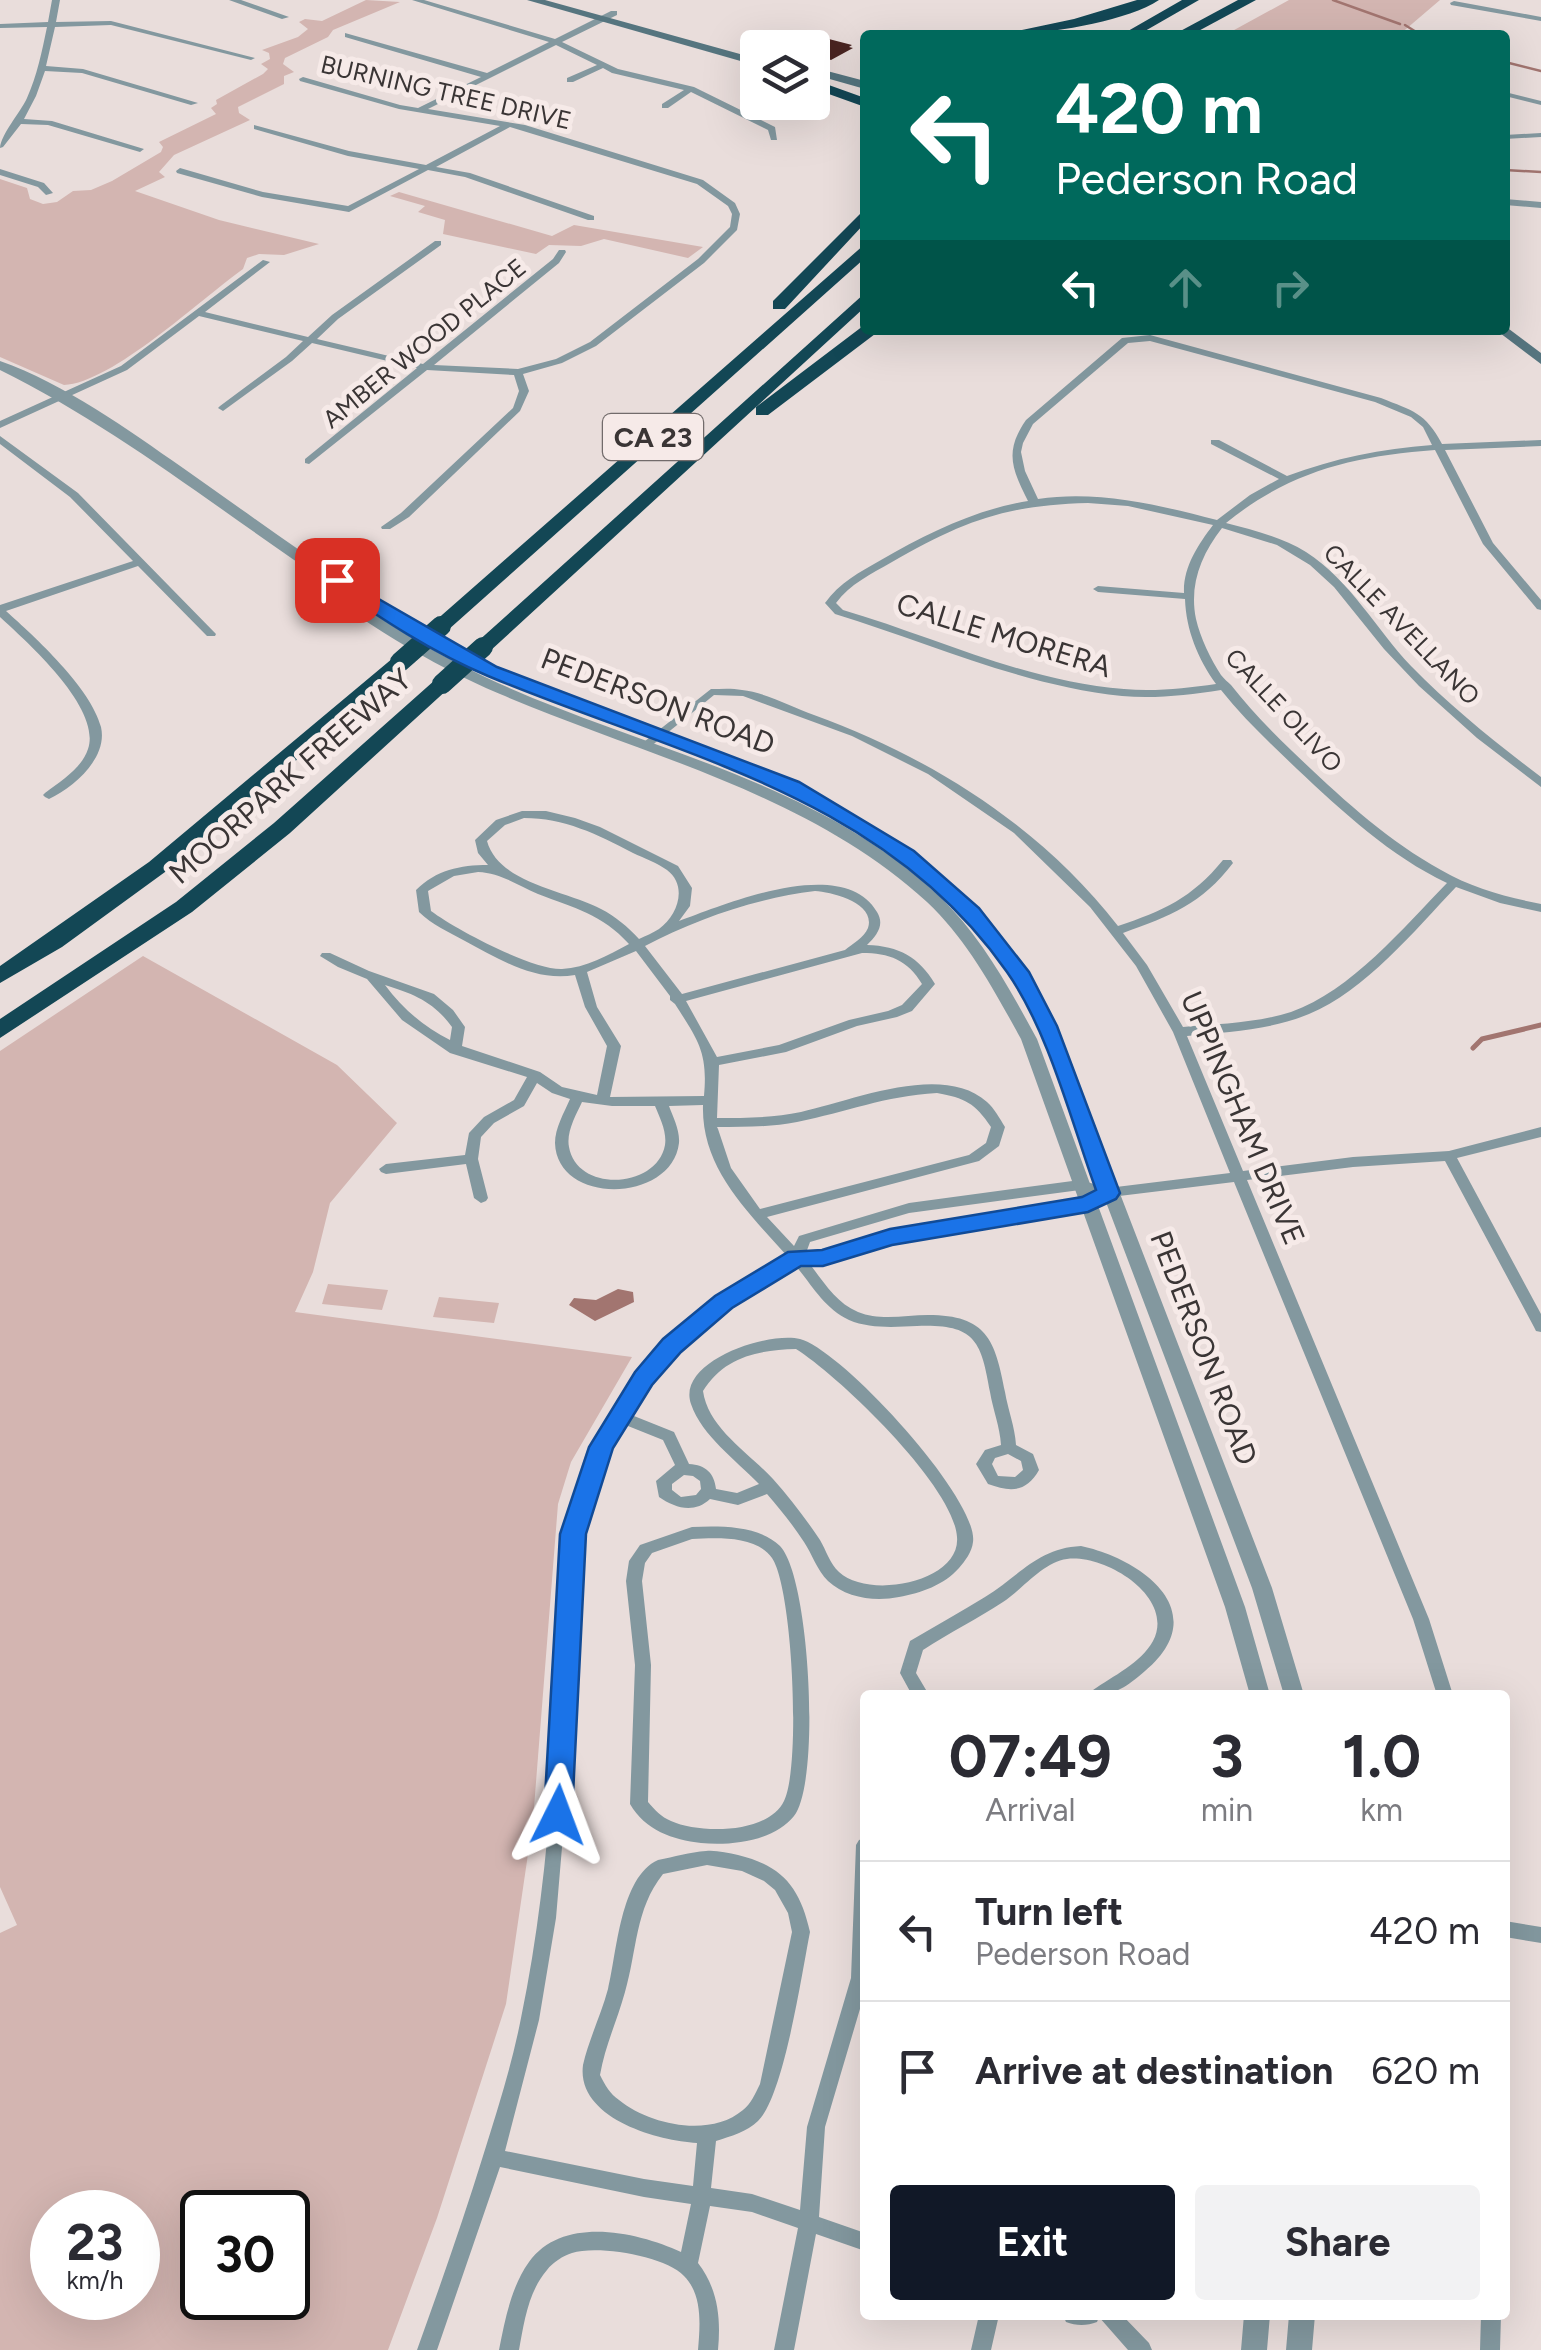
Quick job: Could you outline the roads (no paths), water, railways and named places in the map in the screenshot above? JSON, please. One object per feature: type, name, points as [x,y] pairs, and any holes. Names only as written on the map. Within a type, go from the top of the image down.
[{"type":"highway","points":[[1032,30],[1152,0]]},
{"type":"highway","points":[[1137,30],[1192,0]]},
{"type":"highway","points":[[1190,30],[1250,0]]},
{"type":"highway","points":[[1210,30],[1250,0]]},
{"type":"highway","points":[[830,84],[860,89]]},
{"type":"highway","points":[[624,464],[860,219]]},
{"type":"highway","name":"MOORPARK FREEWAY","points":[[0,976],[95,913],[190,842],[441,626],[860,253]]},
{"type":"highway","name":"MOORPARK FREEWAY","points":[[0,1030],[184,907],[282,828],[860,302]]},
{"type":"highway","points":[[705,442],[752,418],[862,335]]},
{"type":"main road","points":[[533,0],[740,56]]},
{"type":"main road","points":[[568,0],[740,55]]},
{"type":"main road","points":[[830,77],[860,89]]},
{"type":"main road","points":[[1510,333],[1534,347],[1541,360]]},
{"type":"street","points":[[0,145],[20,121],[43,68],[56,0]]},
{"type":"street","points":[[233,0],[285,17]]},
{"type":"street","points":[[416,0],[554,41],[602,66],[691,90],[761,122],[772,129],[774,138]]},
{"type":"street","points":[[1454,3],[1541,19]]},
{"type":"street","points":[[418,111],[614,13]]},
{"type":"street","points":[[0,26],[124,25],[251,58]]},
{"type":"street","points":[[348,35],[484,75]]},
{"type":"street","points":[[570,80],[602,66]]},
{"type":"street","points":[[43,68],[84,71],[194,103]]},
{"type":"street","name":"BURNING TREE DRIVE","points":[[198,313],[423,367],[518,372],[558,361],[593,344],[724,241],[736,220],[725,196],[700,182],[510,124],[418,111],[303,80]]},
{"type":"street","points":[[664,106],[691,90]]},
{"type":"street","points":[[1510,95],[1541,104]]},
{"type":"street","points":[[20,121],[49,123],[140,149]]},
{"type":"street","points":[[180,171],[248,191],[341,210],[359,206],[510,124]]},
{"type":"street","points":[[257,127],[317,145],[467,175],[592,218]]},
{"type":"street","points":[[1510,137],[1541,135]]},
{"type":"street","points":[[0,172],[40,185],[49,193]]},
{"type":"street","points":[[1510,202],[1541,204]]},
{"type":"street","points":[[223,408],[438,243]]},
{"type":"street","name":"AMBER WOOD PLACE","points":[[309,461],[556,261],[562,252]]},
{"type":"street","points":[[0,425],[124,368],[266,262]]},
{"type":"street","points":[[1034,502],[1016,468],[1014,449],[1019,435],[1118,346],[1135,336],[1400,408],[1426,425],[1488,544],[1541,607]]},
{"type":"street","name":"PEDERSON ROAD","points":[[0,365],[142,443],[392,618],[515,682],[801,807],[871,850],[932,899],[977,949],[1015,1006],[1235,1608],[1259,1690]]},
{"type":"street","points":[[386,527],[404,516],[517,409],[524,390],[518,372]]},
{"type":"street","name":"PEDERSON ROAD","points":[[0,378],[58,400]]},
{"type":"street","points":[[0,439],[74,496],[211,634]]},
{"type":"street","points":[[1214,442],[1286,480]]},
{"type":"street","name":"CALLE OLIVO","points":[[1541,443],[1363,456],[1286,480],[1248,498],[1218,524],[1195,556],[1188,596],[1209,665],[1294,758],[1352,812],[1398,852],[1452,884],[1541,908]]},
{"type":"street","name":"CALLE AVELLANO","points":[[830,605],[848,586],[934,531],[985,511],[1034,502],[1114,501],[1218,524],[1280,543],[1328,574],[1412,672],[1492,746],[1541,783]]},
{"type":"street","points":[[50,795],[88,761],[96,742],[96,723],[27,635],[0,610],[141,562]]},
{"type":"street","points":[[1098,589],[1188,596]]},
{"type":"street","name":"CALLE MORERA","points":[[830,605],[838,612],[1094,692],[1178,694],[1226,686]]},
{"type":"street","name":"UPPINGHAM DRIVE","points":[[652,740],[698,699],[726,690],[856,734],[932,772],[1016,830],[1073,881],[1117,931],[1179,1032],[1421,1619],[1444,1690]]},
{"type":"street","name":"PEDERSON ROAD","points":[[652,740],[757,772],[825,803],[907,855],[972,912],[1034,998],[1262,1588],[1293,1690]]},
{"type":"street","points":[[501,870],[481,848],[481,840],[502,820],[542,813],[571,820],[674,869],[686,888],[684,906],[666,930]]},
{"type":"street","points":[[1117,931],[1184,907],[1208,889],[1227,863]]},
{"type":"street","points":[[850,951],[872,934],[875,924],[871,910],[832,888],[812,887],[666,930],[637,945],[580,970],[536,972],[438,922],[425,912],[422,890],[445,873],[476,868],[501,870],[597,912],[637,945],[701,1036],[712,1062],[710,1122],[721,1166],[734,1190],[832,1300],[853,1317],[871,1324],[952,1321],[980,1336],[995,1370],[1009,1448]]},
{"type":"street","points":[[1179,1032],[1276,1021],[1309,1010],[1335,995],[1452,884]]},
{"type":"street","points":[[676,1000],[850,951],[895,952],[922,971],[929,984],[908,1008],[892,1014],[781,1049],[712,1062]]},
{"type":"street","points":[[326,956],[372,977],[417,988],[440,1002],[459,1027],[455,1050]]},
{"type":"street","points":[[580,970],[591,1008],[614,1046],[603,1098]]},
{"type":"street","points":[[372,977],[406,1019],[455,1050],[535,1074],[556,1090],[603,1098],[710,1100]]},
{"type":"street","points":[[481,1198],[471,1159],[474,1136],[489,1120],[519,1103],[535,1074]]},
{"type":"street","points":[[710,1122],[791,1119],[877,1095],[938,1090],[978,1100],[998,1126],[996,1140],[974,1158],[756,1214]]},
{"type":"street","points":[[578,1096],[562,1137],[562,1150],[572,1170],[605,1184],[638,1181],[655,1173],[668,1158],[671,1128],[660,1101]]},
{"type":"street","points":[[797,1258],[804,1240],[909,1208],[1108,1193],[1450,1156],[1541,1132]]},
{"type":"street","points":[[1450,1156],[1541,1326]]},
{"type":"street","points":[[386,1170],[471,1159]]},
{"type":"street","points":[[427,2350],[492,2157],[529,2022],[556,1845],[573,1534],[583,1492],[618,1416],[672,1346],[723,1302],[797,1258],[823,1258],[890,1237],[1084,1194]]},
{"type":"street","points":[[1521,1287],[1541,1285]]},
{"type":"street","points":[[798,1344],[824,1358],[845,1376],[905,1438],[966,1525],[966,1544],[956,1563],[924,1583],[879,1596],[855,1592],[833,1577],[814,1544],[770,1486],[700,1412],[696,1390],[710,1370],[735,1353],[798,1344]]},
{"type":"street","points":[[618,1416],[669,1436],[684,1469]]},
{"type":"street","points":[[684,1469],[696,1470],[708,1478],[708,1493],[687,1504],[673,1501],[663,1487],[668,1476],[684,1469]]},
{"type":"street","points":[[708,1493],[738,1499],[770,1486]]},
{"type":"street","points":[[687,1504],[692,1533]]},
{"type":"street","points":[[692,1533],[741,1535],[764,1543],[780,1556],[798,1632],[802,1774],[793,1806],[776,1824],[744,1833],[689,1834],[654,1821],[639,1804],[643,1665],[634,1580],[638,1561],[646,1549],[692,1533]]},
{"type":"street","points":[[919,1690],[908,1672],[916,1646],[1003,1594],[1046,1560],[1064,1553],[1083,1552],[1105,1557],[1125,1568],[1156,1594],[1166,1628],[1162,1642],[1149,1658],[1106,1690]]},
{"type":"street","points":[[707,1858],[762,1870],[780,1882],[797,1907],[801,1932],[769,2085],[758,2108],[747,2119],[707,2136],[658,2128],[630,2118],[611,2106],[591,2076],[593,2058],[616,1992],[636,1896],[658,1867],[707,1858]]},
{"type":"street","points":[[1510,1929],[1541,1934]]},
{"type":"street","points":[[784,2350],[808,2220],[816,2128],[860,1978]]},
{"type":"street","points":[[688,2264],[702,2196],[707,2136]]},
{"type":"street","points":[[492,2157],[752,2203],[860,2240]]},
{"type":"street","points":[[509,2350],[524,2290],[538,2266],[555,2250],[581,2242],[622,2244],[688,2264],[700,2279],[708,2306],[708,2350]]},
{"type":"street","points":[[981,2350],[987,2320]]},
{"type":"street","points":[[1113,2320],[1142,2350]]},
{"type":"street","points":[[1254,2350],[1257,2320]]},
{"type":"street","points":[[1299,2350],[1302,2320]]},
{"type":"street","points":[[1490,2320],[1490,2350]]},
{"type":"waterway","points":[[1333,0],[1400,24]]},
{"type":"waterway","points":[[1405,25],[1413,30]]},
{"type":"waterway","points":[[1510,63],[1541,71]]},
{"type":"waterway","points":[[1510,170],[1541,172]]},
{"type":"waterway","points":[[1473,1048],[1482,1039],[1541,1025]]}]
